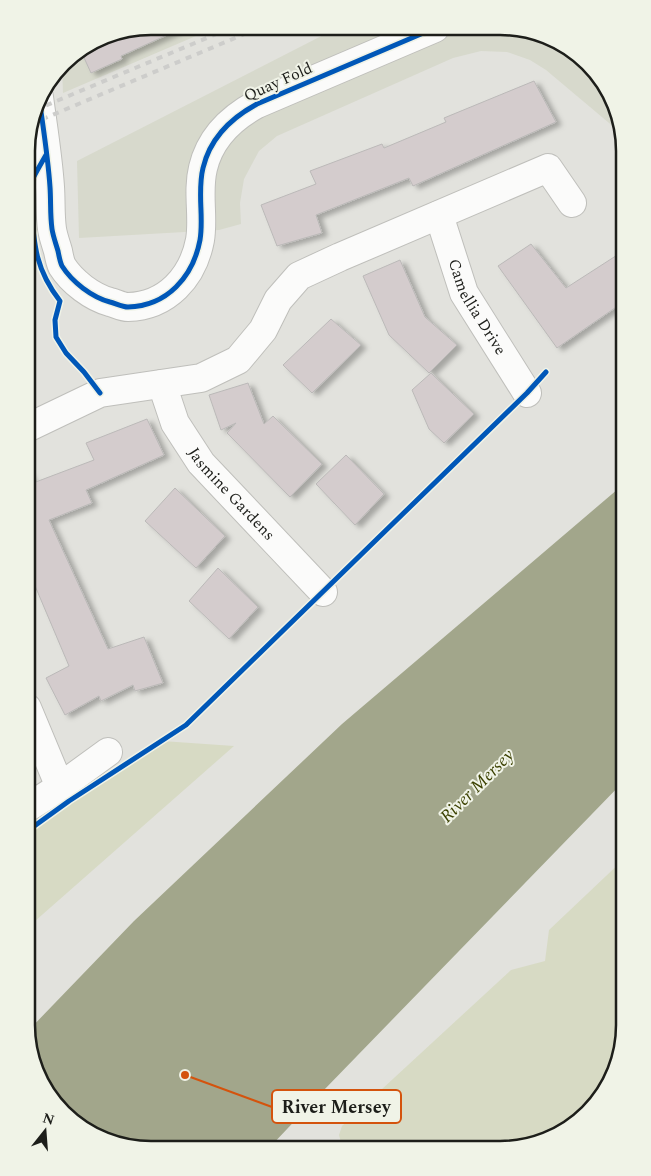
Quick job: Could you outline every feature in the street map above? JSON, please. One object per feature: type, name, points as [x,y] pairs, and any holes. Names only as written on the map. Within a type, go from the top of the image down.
[{"type":"street","name":"Quay Fold","points":[[41,114],[50,188],[52,230],[62,265],[81,287],[102,300],[127,307],[148,303],[168,296],[183,281],[194,262],[200,240],[200,193],[203,169],[211,146],[224,128],[239,114],[257,104],[419,35]]},
{"type":"street","points":[[35,424],[100,393],[201,378],[238,360],[262,330],[278,300],[299,276],[548,168],[572,203]]},
{"type":"street","name":"Camellia Drive","points":[[440,215],[464,293],[527,393]]},
{"type":"street","name":"Jasmine Gardens","points":[[162,384],[175,423],[201,463],[323,592]]},
{"type":"street","points":[[35,727],[60,787]]},
{"type":"street","points":[[35,802],[60,787],[108,752]]},
{"type":"shaded area","points":[[198,35],[63,93],[64,75],[87,55],[114,41],[136,36]]},
{"type":"shaded area","points":[[323,35],[500,35],[522,37],[537,41],[564,55],[587,75],[604,100],[613,127],[546,70],[530,60],[507,52],[481,51],[453,58],[277,136],[259,151],[244,179],[240,203],[241,224],[219,230],[79,238],[77,161]]},
{"type":"shaded area","points":[[162,741],[234,746],[35,921],[35,826],[69,801]]},
{"type":"shaded area","points":[[616,867],[616,1032],[614,1047],[604,1076],[592,1096],[582,1107],[571,1117],[551,1129],[537,1135],[515,1140],[341,1141],[339,1135],[342,1126],[511,970],[545,961],[549,930]]},
{"type":"water","points":[[616,491],[616,789],[276,1141],[151,1141],[121,1137],[107,1132],[80,1117],[55,1089],[41,1062],[37,1047],[35,1024],[134,921],[342,724]]},
{"type":"building","points":[[167,35],[121,56],[122,59],[91,73],[84,57],[100,47],[129,37]]},
{"type":"building","points":[[534,81],[556,122],[413,186],[409,178],[316,215],[322,233],[277,246],[261,205],[316,184],[310,171],[382,144],[384,148],[446,122],[444,118]]},
{"type":"building","points":[[531,244],[566,288],[616,256],[616,307],[557,348],[498,266]]},
{"type":"building","points":[[400,260],[425,317],[457,345],[429,373],[389,335],[363,276]]},
{"type":"building","points":[[331,319],[361,345],[312,393],[283,365]]},
{"type":"building","points":[[431,373],[474,414],[444,443],[429,429],[412,390]]},
{"type":"building","points":[[248,383],[264,424],[273,416],[322,464],[290,497],[227,433],[236,423],[221,430],[209,395]]},
{"type":"building","points":[[147,419],[164,455],[86,490],[92,503],[49,520],[108,649],[144,637],[163,683],[135,691],[133,685],[101,701],[99,696],[65,715],[46,678],[69,666],[35,586],[35,482],[94,460],[86,443]]},
{"type":"building","points":[[346,455],[384,494],[355,525],[316,484]]},
{"type":"building","points":[[175,488],[225,536],[196,568],[145,521]]},
{"type":"building","points":[[218,568],[258,607],[229,639],[189,601]]},
{"type":"railway","points":[[44,106],[214,35]]},
{"type":"railway","points":[[39,121],[242,35]]},
{"type":"cycle path","points":[[41,113],[47,153],[52,229],[62,266],[77,283],[96,297],[126,307],[142,305],[166,295],[176,287],[191,266],[200,240],[201,177],[203,168],[206,157],[216,138],[230,122],[257,104],[419,35]]},
{"type":"cycle path","points":[[35,175],[46,155]]},
{"type":"cycle path","points":[[35,246],[41,268],[60,301],[55,320],[56,337],[66,353],[100,393]]},
{"type":"cycle path","points":[[35,826],[69,801],[186,725],[527,393],[546,372]]},
{"type":"place","name":"River Mersey","points":[[185,1075]]}]
